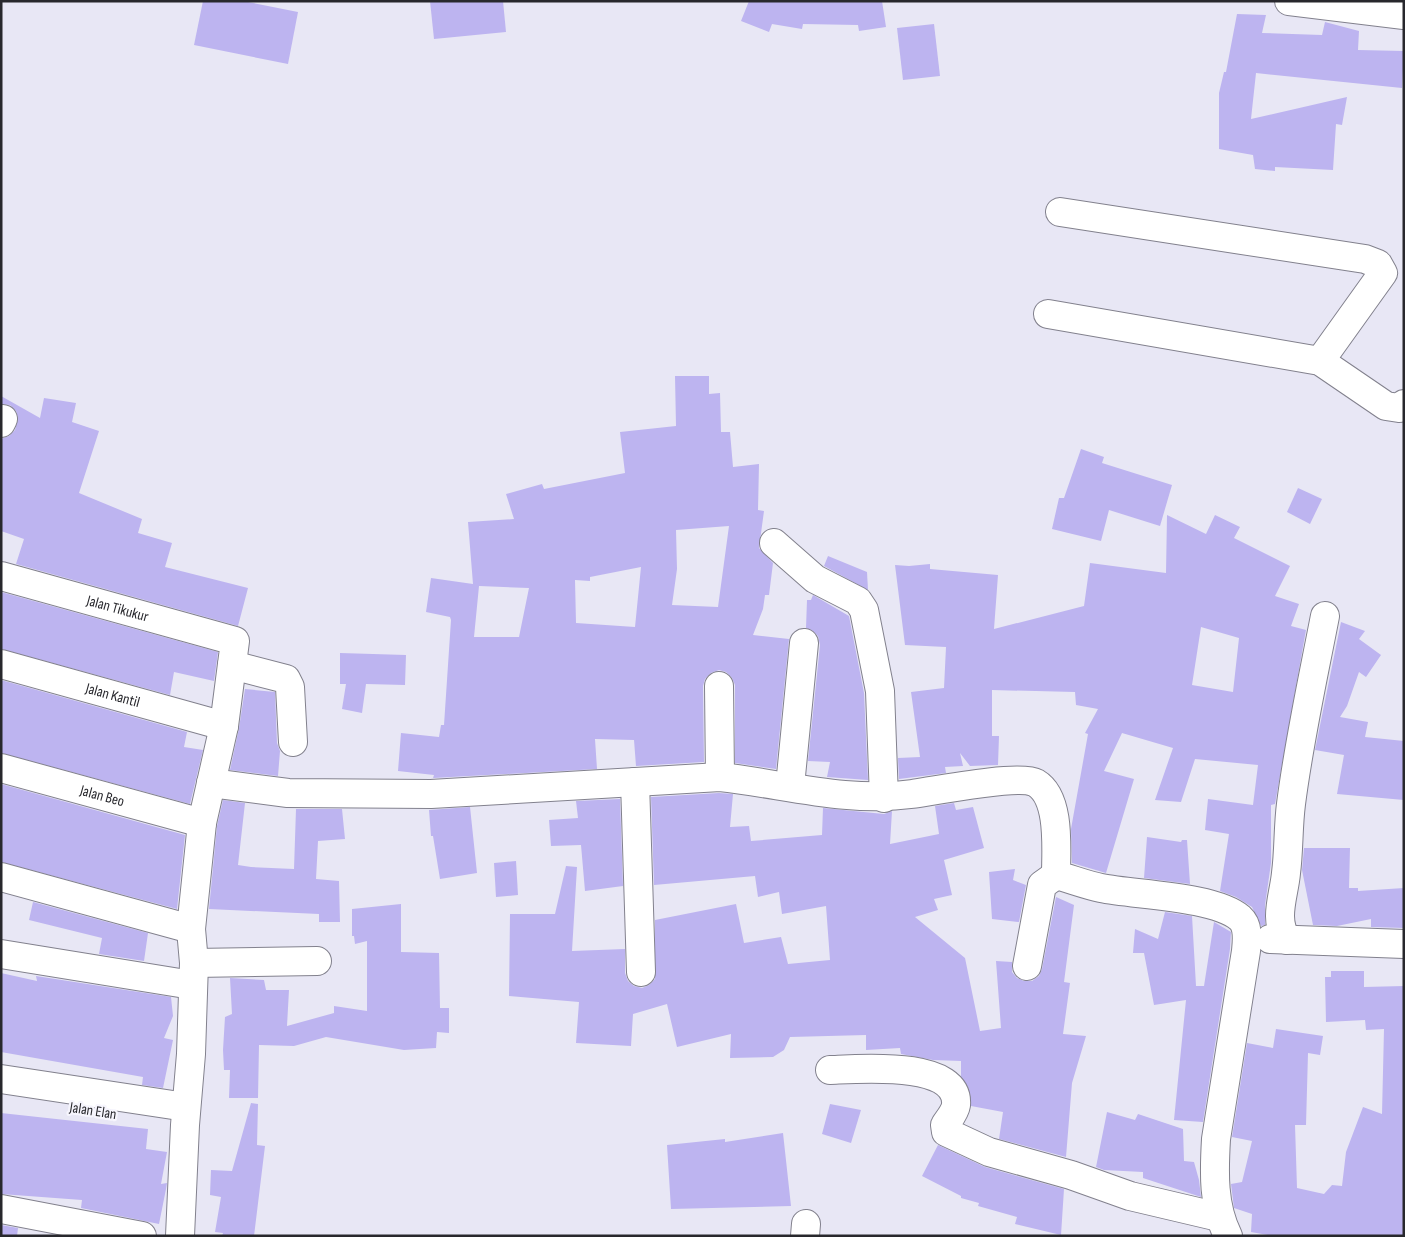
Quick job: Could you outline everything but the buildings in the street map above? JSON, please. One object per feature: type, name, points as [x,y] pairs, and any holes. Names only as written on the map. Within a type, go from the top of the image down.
[{"type":"street","points":[[1289,1],[1404,15]]},
{"type":"street","points":[[1060,212],[1365,259],[1378,264],[1383,273],[1320,361]]},
{"type":"street","points":[[1048,314],[1320,361],[1386,406],[1402,408]]},
{"type":"street","points":[[774,543],[815,579],[858,601],[864,610],[880,691],[884,798]]},
{"type":"street","name":"Jalan Tikukur","points":[[1,576],[233,653],[286,679],[290,687],[293,742]]},
{"type":"street","points":[[1287,940],[1282,932],[1280,908],[1286,874],[1291,805],[1306,709],[1325,616]]},
{"type":"street","points":[[790,786],[804,643]]},
{"type":"street","points":[[180,1236],[185,1116],[191,1054],[193,974],[191,929],[202,823],[224,726],[233,653]]},
{"type":"street","name":"Jalan Kantil","points":[[1,664],[224,726]]},
{"type":"street","points":[[719,686],[720,777]]},
{"type":"street","name":"Jalan Beo","points":[[1,768],[202,823]]},
{"type":"street","points":[[211,783],[288,793],[430,794],[720,777],[790,786],[846,796],[884,798],[986,783],[1034,782],[1045,790],[1056,824],[1056,875]]},
{"type":"street","points":[[635,782],[641,972]]},
{"type":"street","points":[[830,1070],[891,1068],[936,1078],[949,1084],[955,1099],[956,1107],[945,1125],[946,1132],[953,1137],[989,1152],[1071,1175],[1224,1226],[1214,1168],[1216,1139],[1247,938],[1247,933],[1240,918],[1207,904],[1100,888],[1056,875]]},
{"type":"street","points":[[1027,966],[1034,918],[1042,885],[1056,875]]},
{"type":"street","points":[[1,877],[191,929]]},
{"type":"street","points":[[1247,938],[1404,944]]},
{"type":"street","points":[[1,954],[193,974],[317,960]]},
{"type":"street","points":[[1,1079],[185,1116]]},
{"type":"street","name":"Jalan Elan","points":[[1,1096],[185,1116]]},
{"type":"street","points":[[1,1209],[142,1236]]}]
